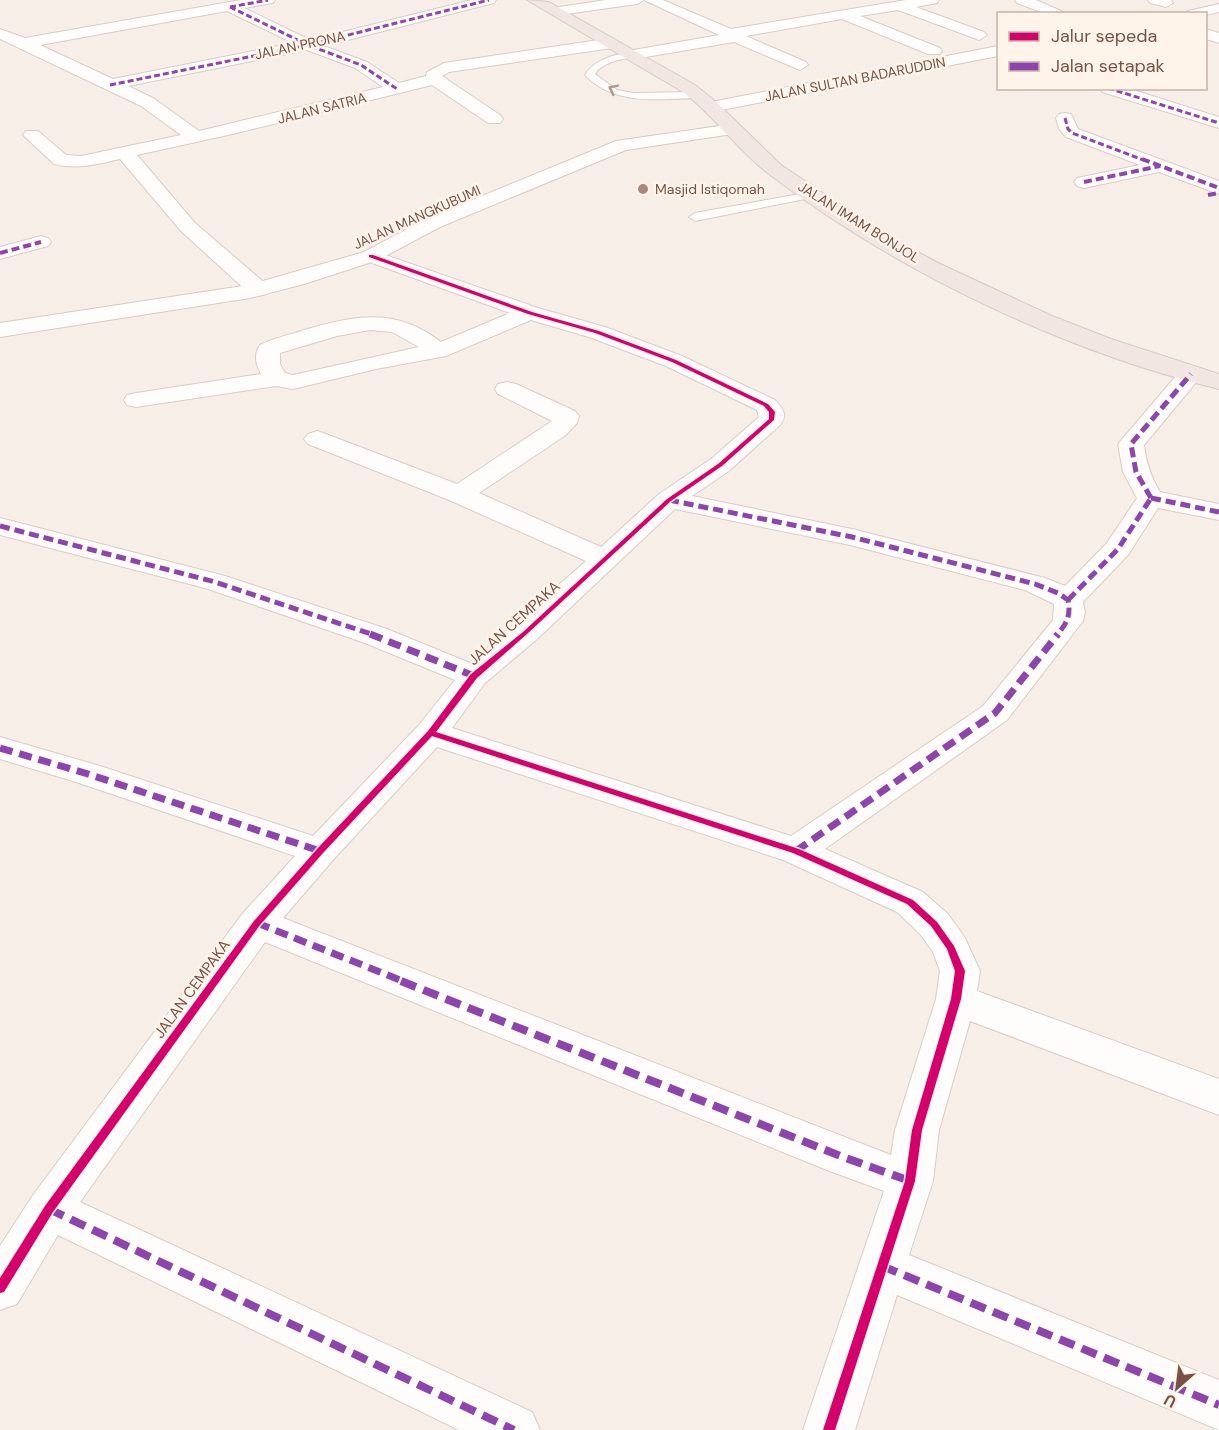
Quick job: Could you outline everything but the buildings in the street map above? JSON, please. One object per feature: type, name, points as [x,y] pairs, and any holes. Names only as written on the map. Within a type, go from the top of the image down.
[{"type":"highway","name":"JALAN IMAM BONJOL","points":[[534,0],[559,11],[634,54],[704,101],[772,167],[811,195],[880,238],[947,275],[1061,327],[1138,358],[1219,382]]},
{"type":"street","points":[[24,43],[126,22],[268,0]]},
{"type":"street","name":"JALAN PRONA","points":[[110,85],[308,45],[489,0]]},
{"type":"street","points":[[559,11],[636,0]]},
{"type":"street","points":[[651,0],[800,65]]},
{"type":"street","points":[[634,54],[932,0]]},
{"type":"street","points":[[1022,0],[1055,12]]},
{"type":"street","points":[[815,4],[934,51]]},
{"type":"street","points":[[900,6],[979,35]]},
{"type":"street","points":[[230,7],[308,45],[361,65],[397,89]]},
{"type":"street","points":[[1202,12],[1219,8]]},
{"type":"street","points":[[0,34],[24,43],[147,102],[196,137]]},
{"type":"street","name":"JALAN SATRIA","points":[[32,135],[61,160],[81,162],[397,89],[435,79],[433,75],[444,68],[612,43]]},
{"type":"street","name":"JALAN SULTAN BADARUDDIN","points":[[704,101],[997,51]]},
{"type":"street","points":[[435,79],[494,119]]},
{"type":"street","points":[[1114,90],[1219,123]]},
{"type":"street","points":[[1065,118],[1068,129],[1072,133],[1160,166],[1216,192]]},
{"type":"street","name":"JALAN MANGKUBUMI","points":[[0,330],[258,289],[371,256],[433,223],[622,145],[733,129]]},
{"type":"street","points":[[124,152],[188,227],[258,289]]},
{"type":"street","points":[[1084,182],[1160,166]]},
{"type":"street","points":[[0,253],[41,242]]},
{"type":"street","name":"JALAN CEMPAKA","points":[[2,1280],[49,1209],[257,923],[431,733],[474,676],[525,633],[669,500],[720,465],[772,419],[772,412],[766,405],[674,361],[597,332],[530,313],[371,256]]},
{"type":"street","points":[[136,400],[276,379],[293,382],[376,362],[438,351],[530,313]]},
{"type":"street","points":[[276,379],[268,364],[268,350],[364,322],[398,326],[412,332],[438,351]]},
{"type":"street","points":[[1191,374],[1131,444],[1132,464],[1138,479],[1151,498],[1219,512]]},
{"type":"street","points":[[459,494],[557,430],[566,419],[566,416],[507,389]]},
{"type":"street","points":[[317,439],[459,494],[603,560]]},
{"type":"street","points":[[1068,600],[1118,549],[1151,498]]},
{"type":"street","points":[[669,500],[898,549],[1035,584],[1058,593],[1068,600],[1070,612],[1068,621],[995,713],[796,851]]},
{"type":"street","points":[[0,526],[215,582],[376,636],[474,676]]},
{"type":"street","points":[[431,733],[796,851],[910,902],[934,924],[951,948],[960,971],[956,999],[918,1130],[910,1181],[830,1430]]},
{"type":"street","points":[[0,748],[88,774],[321,851]]},
{"type":"street","points":[[257,923],[820,1149],[910,1181]]},
{"type":"street","points":[[956,999],[1219,1097]]},
{"type":"street","points":[[49,1209],[514,1430]]},
{"type":"street","points":[[882,1266],[1219,1405]]},
{"type":"lane","points":[[634,54],[612,59],[594,68],[590,75],[614,92],[633,96],[704,101]]},
{"type":"lane","points":[[695,217],[811,195]]},
{"type":"marked path","points":[[230,7],[268,0]]},
{"type":"marked path","points":[[110,85],[308,45],[489,0]]},
{"type":"marked path","points":[[230,7],[308,45],[361,65],[397,89]]},
{"type":"marked path","points":[[1114,90],[1219,123]]},
{"type":"marked path","points":[[1065,118],[1068,129],[1072,133],[1219,188]]},
{"type":"marked path","points":[[1084,182],[1160,166]]},
{"type":"marked path","points":[[1208,195],[1219,193]]},
{"type":"marked path","points":[[0,253],[41,242]]},
{"type":"marked path","points":[[1151,498],[1136,472],[1131,444],[1191,374]]},
{"type":"marked path","points":[[1151,498],[1219,512]]},
{"type":"marked path","points":[[1068,600],[1118,549],[1151,498]]},
{"type":"marked path","points":[[669,500],[852,537],[1035,584],[1058,593],[1068,600],[1070,612],[1068,621],[995,713],[796,851]]},
{"type":"marked path","points":[[0,526],[215,582],[376,636],[474,676]]},
{"type":"marked path","points":[[0,748],[88,774],[320,851]]},
{"type":"marked path","points":[[257,923],[843,1157],[910,1181],[909,1185]]},
{"type":"marked path","points":[[49,1209],[514,1430]]},
{"type":"marked path","points":[[882,1266],[1219,1405]]},
{"type":"cycle path","points":[[0,1288],[49,1209],[257,923],[320,851],[431,733],[474,676],[525,633],[669,500],[720,465],[772,419],[772,412],[766,405],[674,361],[597,332],[530,313],[371,256]]},
{"type":"cycle path","points":[[431,733],[796,851],[910,902],[934,924],[951,948],[960,971],[956,999],[917,1130],[910,1181],[829,1430]]},
{"type":"place","name":"Masjid Istiqomah","points":[[643,189]]}]
